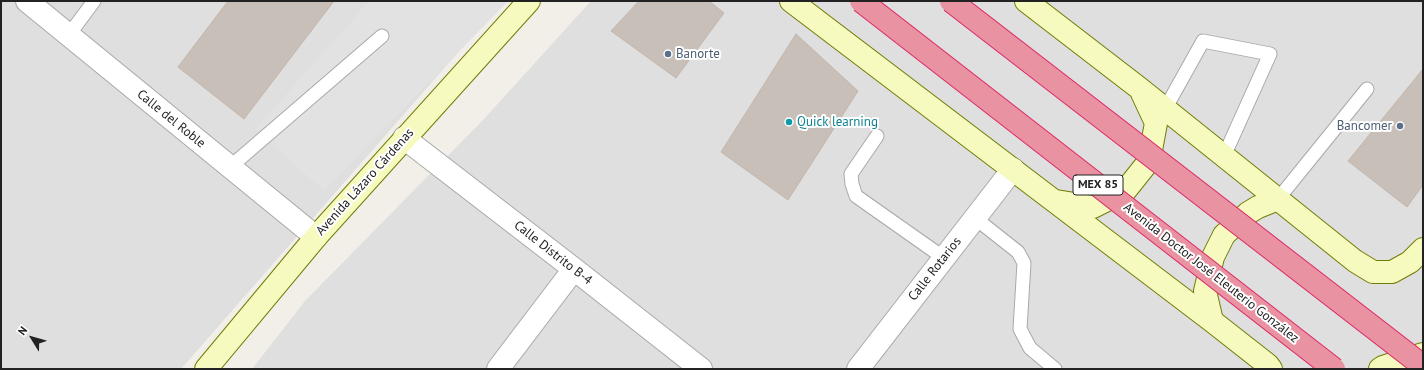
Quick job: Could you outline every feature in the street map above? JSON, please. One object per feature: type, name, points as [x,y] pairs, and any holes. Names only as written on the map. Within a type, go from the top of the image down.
[{"type":"highway","name":"Avenida Doctor José Eleuterio González","points":[[861,1],[1334,369]]},
{"type":"highway","points":[[951,1],[1423,366]]},
{"type":"street","name":"Calle del Roble","points":[[27,1],[316,237]]},
{"type":"street","name":"Avenida Lázaro Cárdenas","points":[[206,369],[316,237],[529,1]]},
{"type":"street","points":[[791,1],[1212,321],[1268,365],[1271,369]]},
{"type":"street","points":[[1026,1],[1139,88],[1355,261],[1373,272],[1392,272],[1410,262],[1423,249]]},
{"type":"street","points":[[1053,201],[1092,207],[1125,191],[1149,161],[1156,123],[1139,88]]},
{"type":"street","name":"Calle Distrito B-4","points":[[404,138],[574,269],[700,369]]},
{"type":"street","name":"Calle Rotarios","points":[[858,369],[1012,170]]},
{"type":"street","points":[[1212,321],[1206,291],[1213,257],[1224,235],[1248,213],[1258,207],[1278,199]]},
{"type":"street","points":[[498,369],[574,269]]},
{"type":"street","points":[[1380,369],[1383,366],[1423,354]]},
{"type":"lane","points":[[68,36],[94,1]]},
{"type":"lane","points":[[230,167],[382,36]]},
{"type":"lane","points":[[1165,109],[1203,41],[1270,54],[1224,156]]},
{"type":"lane","points":[[1278,199],[1367,90]]},
{"type":"lane","points":[[877,136],[851,174],[852,184],[856,196],[944,258]]},
{"type":"lane","points":[[975,218],[1018,252],[1024,263],[1020,329],[1030,348],[1055,369]]},
{"type":"shaded area","points":[[1,1],[503,1],[181,369],[1,369]]},
{"type":"shaded area","points":[[369,1],[508,1],[324,191],[255,129]]},
{"type":"shaded area","points":[[591,1],[1423,1],[1423,369],[252,369],[305,301],[484,119]]},
{"type":"building","points":[[228,1],[334,1],[244,119],[178,67]]},
{"type":"building","name":"Banorte","points":[[639,1],[709,1],[724,13],[676,78],[611,31]]},
{"type":"building","name":"Quick learning","points":[[796,34],[858,91],[788,200],[721,152]]},
{"type":"building","name":"Bancomer","points":[[1423,69],[1423,185],[1407,207],[1348,161]]},
{"type":"place","name":"Banorte","points":[[668,54]]},
{"type":"place","name":"Quick learning","points":[[789,122]]},
{"type":"place","name":"Bancomer","points":[[1400,126]]}]
